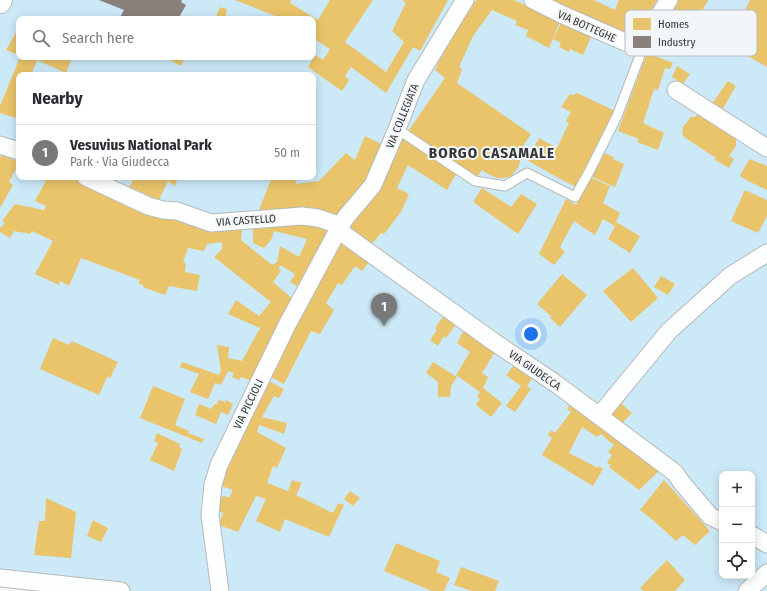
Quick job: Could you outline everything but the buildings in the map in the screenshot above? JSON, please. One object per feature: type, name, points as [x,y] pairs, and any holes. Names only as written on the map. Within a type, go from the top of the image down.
[{"type":"street","name":"VIA COLLEGIATA","points":[[338,230],[346,217],[373,185],[416,80],[465,0]]},
{"type":"street","name":"VIA BOTTEGHE","points":[[533,0],[625,42]]},
{"type":"street","points":[[662,10],[668,0]]},
{"type":"street","points":[[676,90],[767,148]]},
{"type":"street","points":[[0,145],[16,150]]},
{"type":"street","name":"VIA CASTELLO","points":[[92,180],[148,206],[163,210],[177,211],[211,222],[302,216],[318,218],[333,223],[338,230]]},
{"type":"street","name":"VIA GIUDECCA","points":[[338,230],[487,337],[555,383],[675,473],[710,516],[719,520]]},
{"type":"street","name":"VIA PICCIOLI","points":[[220,591],[210,515],[213,485],[219,465],[287,325],[338,230]]},
{"type":"street","points":[[599,416],[669,331],[730,276],[767,254]]},
{"type":"street","points":[[755,537],[767,544]]},
{"type":"street","points":[[747,591],[767,573]]},
{"type":"street","points":[[0,578],[120,591]]},
{"type":"lane","points":[[397,129],[475,180],[505,186],[527,173],[576,197],[617,116],[639,56]]},
{"type":"shaded area","points":[[0,0],[767,0],[767,591],[48,591],[0,585]]},
{"type":"place","name":"Vesuvius National Park","points":[[384,326]]},
{"type":"district","name":"BORGO CASAMALE","points":[[492,153]]}]
